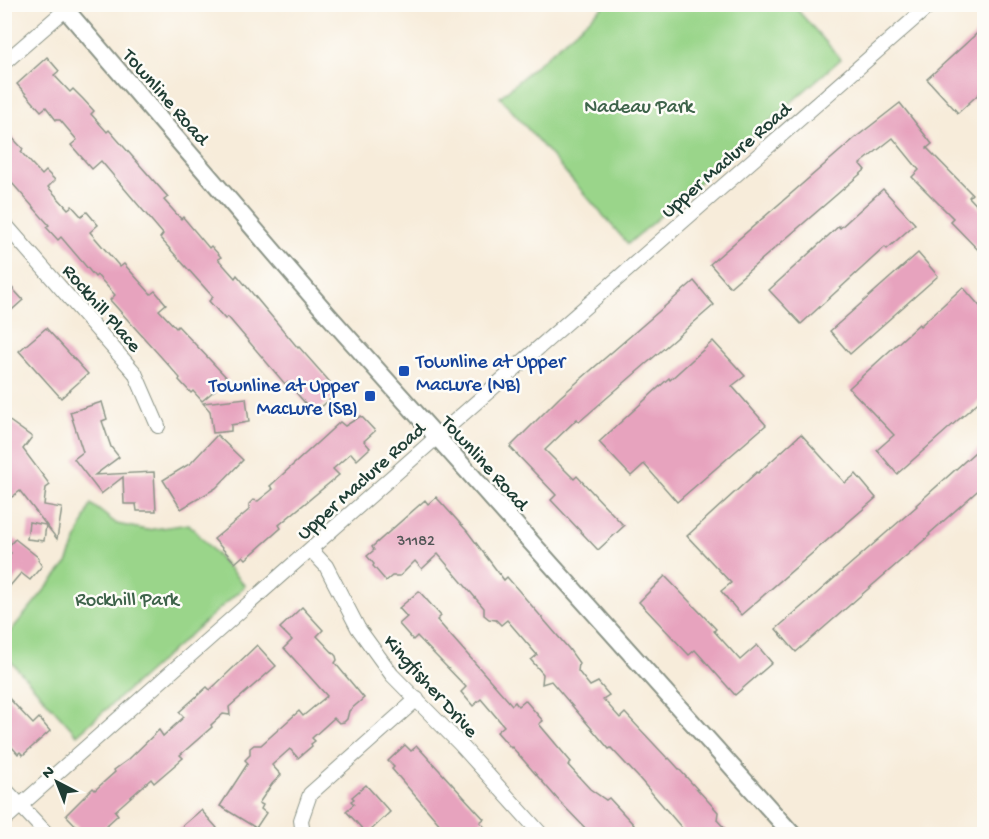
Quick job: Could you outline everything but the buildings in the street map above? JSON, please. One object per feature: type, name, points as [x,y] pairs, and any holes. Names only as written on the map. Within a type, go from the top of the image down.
[{"type":"street","name":"Upper Maclure Road","points":[[4,820],[931,4]]},
{"type":"street","name":"Townline Road","points":[[63,7],[436,438],[792,834]]},
{"type":"street","points":[[4,63],[63,7]]},
{"type":"street","name":"Rockhill Place","points":[[7,230],[135,373],[158,426]]},
{"type":"street","name":"Kingfisher Drive","points":[[311,550],[326,566],[358,628],[392,675],[417,699],[541,834]]},
{"type":"street","points":[[303,834],[301,820],[310,794],[417,699]]},
{"type":"street","points":[[4,788],[47,834]]},
{"type":"green space","name":"Nadeau Park","points":[[605,5],[793,5],[841,59],[628,244],[500,97]]},
{"type":"green space","name":"Rockhill Park","points":[[91,504],[117,524],[147,530],[189,524],[245,586],[77,735],[5,655],[5,638],[67,563]]},
{"type":"place","name":"Townline at Upper MacLure (NB)","points":[[404,371]]},
{"type":"place","name":"Townline at Upper MacLure (SB)","points":[[370,396]]}]
